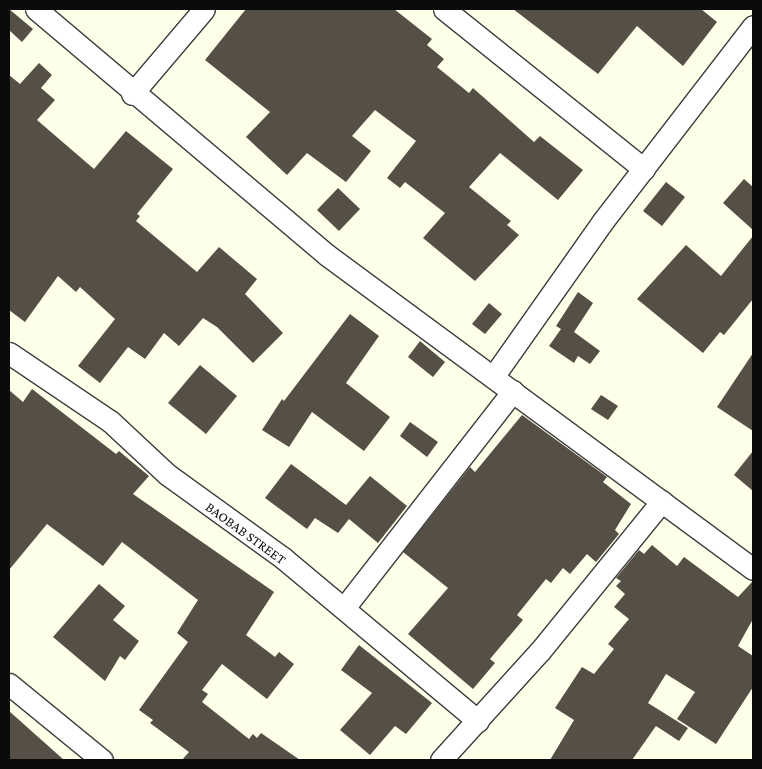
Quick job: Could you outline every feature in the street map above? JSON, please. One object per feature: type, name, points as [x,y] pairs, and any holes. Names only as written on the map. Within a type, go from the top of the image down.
[{"type":"street","points":[[36,9],[132,94],[327,255],[753,569]]},
{"type":"street","points":[[132,94],[204,9]]},
{"type":"street","points":[[444,9],[644,169]]},
{"type":"street","points":[[493,377],[644,169],[753,26]]},
{"type":"street","name":"BAOBAB STREET","points":[[9,353],[110,421],[168,475],[283,558],[478,721]]},
{"type":"street","points":[[344,608],[513,391]]},
{"type":"street","points":[[441,760],[540,651],[662,501]]},
{"type":"street","points":[[9,684],[102,760]]},
{"type":"building","points":[[9,9],[33,29],[22,42],[9,30]]},
{"type":"building","points":[[246,9],[394,9],[432,39],[427,45],[444,59],[437,67],[469,93],[473,88],[534,142],[540,136],[583,170],[558,200],[500,153],[469,187],[511,221],[507,225],[519,235],[475,281],[423,238],[445,213],[405,182],[400,188],[387,178],[416,141],[375,110],[352,136],[371,151],[346,182],[307,153],[287,175],[246,137],[270,112],[205,60]]},
{"type":"building","points":[[513,9],[701,9],[717,22],[683,66],[637,26],[598,74]]},
{"type":"building","points":[[39,63],[52,75],[41,88],[55,100],[37,120],[94,169],[126,131],[173,169],[137,214],[140,216],[136,221],[197,272],[219,247],[257,279],[245,294],[283,333],[253,363],[217,327],[203,318],[179,346],[164,333],[145,359],[128,347],[100,383],[78,366],[115,319],[80,287],[76,292],[58,276],[25,322],[9,310],[9,75],[20,84]]},
{"type":"building","points":[[744,179],[753,187],[753,230],[723,203]]},
{"type":"building","points":[[666,182],[685,197],[662,226],[643,211]]},
{"type":"building","points":[[338,188],[360,209],[339,231],[317,210]]},
{"type":"building","points":[[753,236],[753,299],[724,335],[720,332],[703,353],[637,299],[686,245],[721,276]]},
{"type":"building","points":[[578,292],[593,303],[574,332],[600,351],[590,364],[578,356],[574,363],[549,346],[561,329],[556,326]]},
{"type":"building","points":[[489,303],[502,314],[485,334],[472,324]]},
{"type":"building","points":[[350,314],[379,336],[346,383],[390,417],[364,451],[312,412],[289,447],[262,430],[282,399],[284,401]]},
{"type":"building","points":[[420,341],[445,362],[433,377],[408,357]]},
{"type":"building","points":[[753,353],[753,431],[717,407]]},
{"type":"building","points":[[200,365],[237,396],[206,434],[168,403]]},
{"type":"building","points":[[32,389],[116,454],[119,451],[149,476],[133,494],[274,592],[246,635],[275,657],[279,652],[294,664],[267,699],[222,664],[202,690],[208,694],[202,702],[249,739],[253,734],[257,738],[261,733],[300,760],[182,760],[189,752],[150,723],[153,720],[139,710],[188,642],[177,633],[198,600],[122,542],[103,566],[47,524],[9,570],[9,390],[23,402]]},
{"type":"building","points":[[601,395],[618,406],[608,420],[591,409]]},
{"type":"building","points":[[522,415],[607,477],[603,482],[631,504],[615,530],[619,534],[596,562],[587,554],[570,574],[563,568],[551,583],[546,579],[517,615],[523,620],[490,659],[495,663],[473,689],[408,634],[448,588],[403,552],[470,467],[475,472]]},
{"type":"building","points":[[410,422],[438,442],[427,457],[400,436]]},
{"type":"building","points":[[753,451],[753,491],[734,475]]},
{"type":"building","points":[[291,464],[346,505],[370,476],[407,506],[378,543],[349,519],[338,533],[315,518],[307,529],[265,498]]},
{"type":"building","points":[[652,545],[677,566],[684,557],[738,597],[753,581],[753,619],[738,646],[753,656],[753,687],[716,744],[677,719],[695,692],[666,674],[648,703],[688,728],[679,741],[656,726],[632,760],[550,760],[574,720],[555,708],[582,667],[594,674],[614,649],[608,644],[629,619],[614,607],[625,594],[616,586],[621,581],[616,578],[639,550],[644,554]]},
{"type":"building","points":[[99,584],[125,606],[113,620],[139,641],[125,660],[120,656],[105,681],[53,637]]},
{"type":"building","points":[[359,645],[432,703],[406,734],[395,726],[370,755],[340,730],[372,693],[341,670]]},
{"type":"building","points":[[9,711],[64,760],[9,760]]}]
